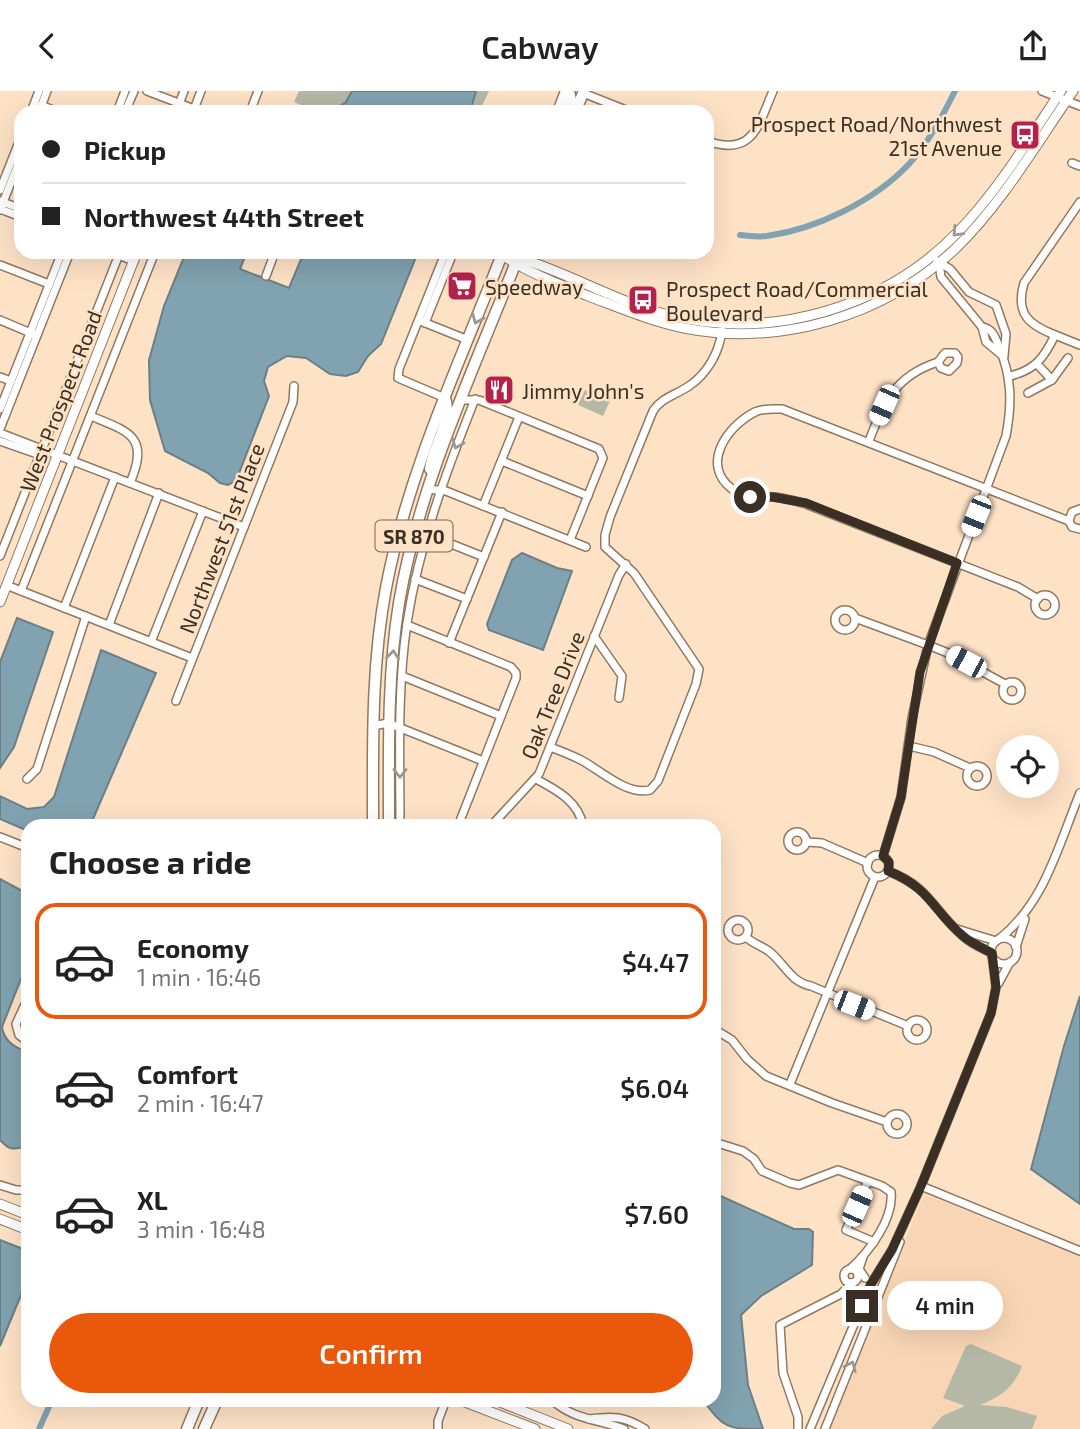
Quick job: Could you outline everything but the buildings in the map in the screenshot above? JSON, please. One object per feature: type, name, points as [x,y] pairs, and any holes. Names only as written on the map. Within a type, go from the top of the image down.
[{"type":"highway","name":"SR 870","points":[[373,819],[373,726],[378,642],[393,556],[416,476],[497,259]]},
{"type":"highway","name":"SR 870","points":[[388,819],[391,667],[399,603],[416,528],[428,489],[518,259]]},
{"type":"highway","points":[[428,489],[431,459],[448,412],[445,398]]},
{"type":"highway","points":[[187,1429],[196,1407]]},
{"type":"highway","points":[[204,1429],[213,1407]]},
{"type":"main road","points":[[520,259],[638,315],[677,326],[776,332],[842,317],[893,294],[983,219],[1067,95]]},
{"type":"main road","name":"West Prospect Road","points":[[0,601],[132,259]]},
{"type":"main road","points":[[0,1204],[21,1212]]},
{"type":"main road","points":[[0,1219],[21,1227]]},
{"type":"main road","points":[[478,1407],[535,1429]]},
{"type":"main road","points":[[522,1407],[568,1429]]},
{"type":"street","points":[[147,91],[182,105]]},
{"type":"street","points":[[179,103],[184,91]]},
{"type":"street","points":[[714,144],[737,146],[755,133],[773,91]]},
{"type":"street","points":[[1042,91],[1067,95],[1080,106]]},
{"type":"street","points":[[583,92],[614,105]]},
{"type":"street","points":[[0,190],[14,155]]},
{"type":"street","points":[[1,206],[14,174]]},
{"type":"street","points":[[1080,202],[1024,283],[1020,295],[1025,317],[1031,324],[1080,345]]},
{"type":"street","points":[[41,453],[0,431],[59,259]]},
{"type":"street","points":[[0,409],[67,259]]},
{"type":"street","points":[[0,556],[118,259]]},
{"type":"street","points":[[21,591],[152,259]]},
{"type":"street","points":[[266,276],[272,259]]},
{"type":"street","points":[[422,322],[443,259]]},
{"type":"street","points":[[445,398],[398,378],[399,369],[451,259]]},
{"type":"street","points":[[935,260],[950,269],[969,292],[996,305],[1007,340],[1003,356]]},
{"type":"street","points":[[883,856],[901,797],[920,672],[957,563],[1006,436],[1011,412],[1010,376],[992,331],[982,327],[941,277],[935,260]]},
{"type":"street","points":[[0,265],[49,284]]},
{"type":"street","points":[[982,327],[999,316]]},
{"type":"street","points":[[0,320],[34,334]]},
{"type":"street","points":[[422,322],[468,340]]},
{"type":"street","points":[[550,747],[583,761],[610,780],[639,790],[650,790],[658,781],[696,684],[699,669],[626,564],[605,547],[606,531],[653,411],[662,400],[689,386],[707,368],[716,354],[723,328]]},
{"type":"street","points":[[1010,376],[1030,370],[1037,364],[1055,335]]},
{"type":"street","points":[[1028,393],[1052,380],[1068,358]]},
{"type":"street","points":[[869,441],[884,405],[898,386],[912,373],[938,362]]},
{"type":"street","points":[[1037,364],[1052,380]]},
{"type":"street","points":[[0,377],[11,381]]},
{"type":"street","name":"Northwest 51st Place","points":[[176,701],[293,402],[294,386]]},
{"type":"street","points":[[462,400],[475,399],[600,449],[603,458],[570,540]]},
{"type":"street","points":[[400,819],[402,676],[415,579],[440,489],[475,399]]},
{"type":"street","points":[[1038,599],[1032,593],[806,503],[740,495],[724,482],[718,469],[722,442],[734,427],[756,412],[782,409],[1069,521],[1072,527],[1080,529]]},
{"type":"street","points":[[91,416],[127,431],[136,440],[138,459],[130,483]]},
{"type":"street","points":[[483,506],[519,417]]},
{"type":"street","points":[[0,441],[57,455],[244,527]]},
{"type":"street","points":[[502,461],[588,496]]},
{"type":"street","points":[[64,608],[115,477]]},
{"type":"street","points":[[428,489],[440,489],[586,547]]},
{"type":"street","points":[[109,625],[159,493]]},
{"type":"street","points":[[1069,521],[1072,512],[1080,509]]},
{"type":"street","points":[[151,642],[203,511]]},
{"type":"street","points":[[449,643],[502,512]]},
{"type":"street","points":[[426,534],[484,557]]},
{"type":"street","name":"Oak Tree Drive","points":[[496,819],[537,779],[619,575],[626,564]]},
{"type":"street","points":[[415,579],[467,600]]},
{"type":"street","points":[[6,585],[192,658]]},
{"type":"street","points":[[27,779],[37,769],[86,616]]},
{"type":"street","points":[[855,618],[948,653],[1005,684]]},
{"type":"street","points":[[407,625],[511,667],[516,673],[461,819]]},
{"type":"street","points":[[594,636],[622,675],[619,698]]},
{"type":"street","points":[[402,676],[501,716]]},
{"type":"street","points":[[373,726],[388,723],[483,761]]},
{"type":"street","points":[[908,746],[943,755],[970,768]]},
{"type":"street","points":[[537,779],[563,795],[576,807],[582,819]]},
{"type":"street","points":[[825,1429],[991,1013],[996,987],[992,954],[997,940],[1027,912],[1039,895],[1080,793]]},
{"type":"street","points":[[0,837],[21,845]]},
{"type":"street","points":[[807,842],[822,843],[868,863]]},
{"type":"street","points":[[883,856],[889,862],[888,871],[882,877],[875,877],[869,873],[868,863],[872,857],[883,856]]},
{"type":"street","points":[[888,871],[914,883],[957,929],[974,939],[1001,963],[1010,962]]},
{"type":"street","points":[[790,1084],[875,877]]},
{"type":"street","points":[[996,987],[1017,954],[1016,947],[1027,912]]},
{"type":"street","points":[[746,937],[772,954],[787,973],[802,984],[908,1026]]},
{"type":"street","points":[[974,939],[1009,939],[1016,947]]},
{"type":"street","points":[[21,1013],[16,1024],[21,1037]]},
{"type":"street","points":[[721,1033],[732,1040],[747,1059],[766,1076],[887,1122]]},
{"type":"street","points":[[721,1144],[743,1151],[754,1159],[762,1171],[790,1183],[799,1185],[838,1170],[891,1192],[892,1201],[874,1242],[863,1256],[860,1274],[810,1429]]},
{"type":"street","points":[[867,1181],[846,1230],[874,1242]]},
{"type":"street","points":[[0,1185],[21,1190]]},
{"type":"street","points":[[921,1186],[1080,1251]]},
{"type":"street","points":[[797,1429],[798,1417],[783,1373],[780,1325],[841,1294],[850,1282],[892,1250],[921,1186]]},
{"type":"street","points":[[860,1274],[861,1286],[850,1282],[845,1273],[860,1274],[883,1289]]},
{"type":"street","points":[[438,1429],[443,1407]]},
{"type":"street","points":[[560,1407],[587,1420],[624,1429]]},
{"type":"street","points":[[587,1420],[612,1416],[629,1420],[645,1429]]},
{"type":"shaded area","points":[[926,1196],[1080,1257],[1080,1429],[829,1429],[922,1199]]},
{"type":"green space","points":[[299,91],[489,91],[482,105],[301,105],[294,102]]},
{"type":"green space","points":[[585,390],[610,401],[603,416],[578,405]]},
{"type":"green space","points":[[971,1344],[1022,1366],[1006,1390],[980,1405],[1007,1407],[1037,1416],[1032,1429],[931,1429],[942,1416],[965,1406],[943,1398],[966,1346]]},
{"type":"water","points":[[352,91],[476,91],[472,105],[342,105]]},
{"type":"water","points":[[183,259],[244,259],[240,269],[289,288],[301,259],[415,259],[381,344],[368,356],[358,372],[346,376],[330,374],[306,358],[287,356],[268,367],[264,381],[269,396],[236,481],[228,485],[165,451],[150,400],[149,360],[164,306]]},
{"type":"water","points":[[522,553],[557,568],[572,571],[543,650],[489,630],[487,624],[512,560]]},
{"type":"water","points":[[17,618],[53,632],[14,747],[0,768],[0,662]]},
{"type":"water","points":[[101,650],[156,673],[93,819],[21,819],[21,828],[0,819],[0,796],[27,809],[44,807],[54,797]]},
{"type":"water","points":[[0,879],[21,890],[21,979],[2,1027],[8,1040],[21,1049],[21,1148],[10,1148],[0,1140]]},
{"type":"water","points":[[1080,996],[1080,1204],[1031,1169]]},
{"type":"water","points":[[721,1196],[794,1229],[809,1229],[813,1232],[812,1265],[761,1296],[741,1315],[748,1385],[763,1429],[734,1427],[716,1417],[708,1407],[721,1407]]},
{"type":"water","points":[[0,1240],[21,1248],[21,1295],[0,1346]]},
{"type":"waterway","points":[[740,235],[767,236],[805,227],[844,211],[879,190],[916,156],[935,129],[955,91]]},
{"type":"waterway","points":[[39,1429],[49,1407]]},
{"type":"place","name":"Prospect Road/Northwest 21st Avenue","points":[[1025,135]]},
{"type":"place","name":"Speedway","points":[[462,286]]},
{"type":"place","name":"Prospect Road/Commercial Boulevard","points":[[643,300]]},
{"type":"place","name":"Jimmy John's","points":[[499,390]]},
{"type":"route","points":[[750,497],[792,499],[806,503],[957,563],[920,672],[901,797],[883,856],[889,862],[888,871],[914,883],[929,896],[959,933],[992,953],[996,987],[991,1013],[921,1186],[892,1250],[871,1284],[862,1306]]}]
